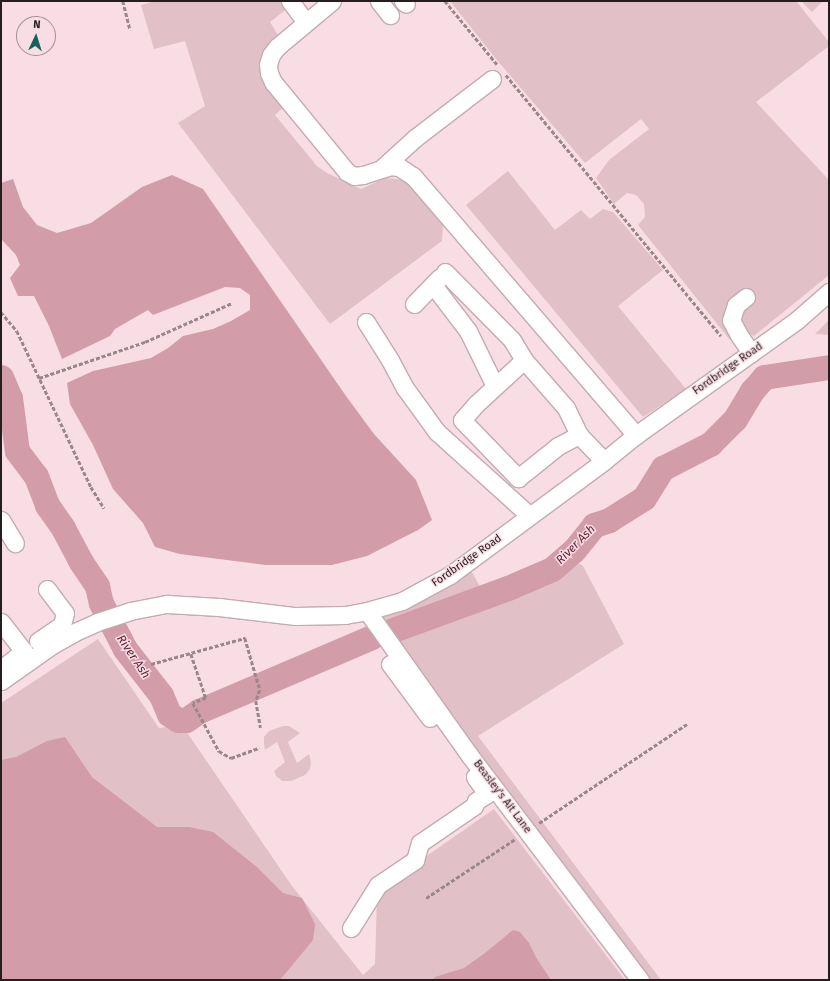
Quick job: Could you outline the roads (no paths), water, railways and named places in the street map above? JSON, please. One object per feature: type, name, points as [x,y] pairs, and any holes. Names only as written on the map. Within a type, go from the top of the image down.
[{"type":"street","points":[[290,1],[306,22]]},
{"type":"street","points":[[332,1],[277,47],[271,55],[268,64],[269,73],[273,82],[347,172],[354,176],[363,175],[382,168],[399,167],[413,176],[636,435]]},
{"type":"street","points":[[379,1],[390,15]]},
{"type":"street","points":[[382,168],[415,138],[498,72]]},
{"type":"street","points":[[414,304],[449,268],[512,340],[524,360],[566,408],[579,435],[604,461]]},
{"type":"street","points":[[432,284],[468,332],[495,386]]},
{"type":"street","name":"Fordbridge Road","points":[[1,681],[27,656],[97,622],[130,611],[167,604],[218,607],[295,616],[345,615],[367,611],[402,601],[450,575],[604,461],[636,435],[797,320],[829,292]]},
{"type":"street","points":[[746,297],[736,305],[731,320],[739,335],[752,353]]},
{"type":"street","points":[[366,322],[390,360],[405,388],[437,432],[530,516]]},
{"type":"street","points":[[524,360],[476,404],[462,420],[518,478],[558,446],[579,435]]},
{"type":"street","points":[[1,520],[15,543]]},
{"type":"street","points":[[1,668],[27,656],[62,625],[65,613],[47,589]]},
{"type":"street","name":"Beasley's Ait Lane","points":[[367,611],[527,831],[640,980]]},
{"type":"street","points":[[1,622],[27,656]]},
{"type":"street","points":[[351,928],[378,885],[415,860],[420,843],[474,806],[476,801],[487,794],[390,664]]},
{"type":"waterway","name":"River Ash","points":[[393,630],[508,588],[552,569],[574,550],[594,525],[609,520],[644,498],[663,468],[710,444],[735,419],[752,391],[764,377],[829,367]]},
{"type":"waterway","name":"River Ash","points":[[1,377],[10,398],[17,451],[36,476],[47,505],[63,528],[81,562],[97,586],[101,603],[125,649],[161,695],[169,714],[178,720],[186,720],[199,711],[372,637]]}]
